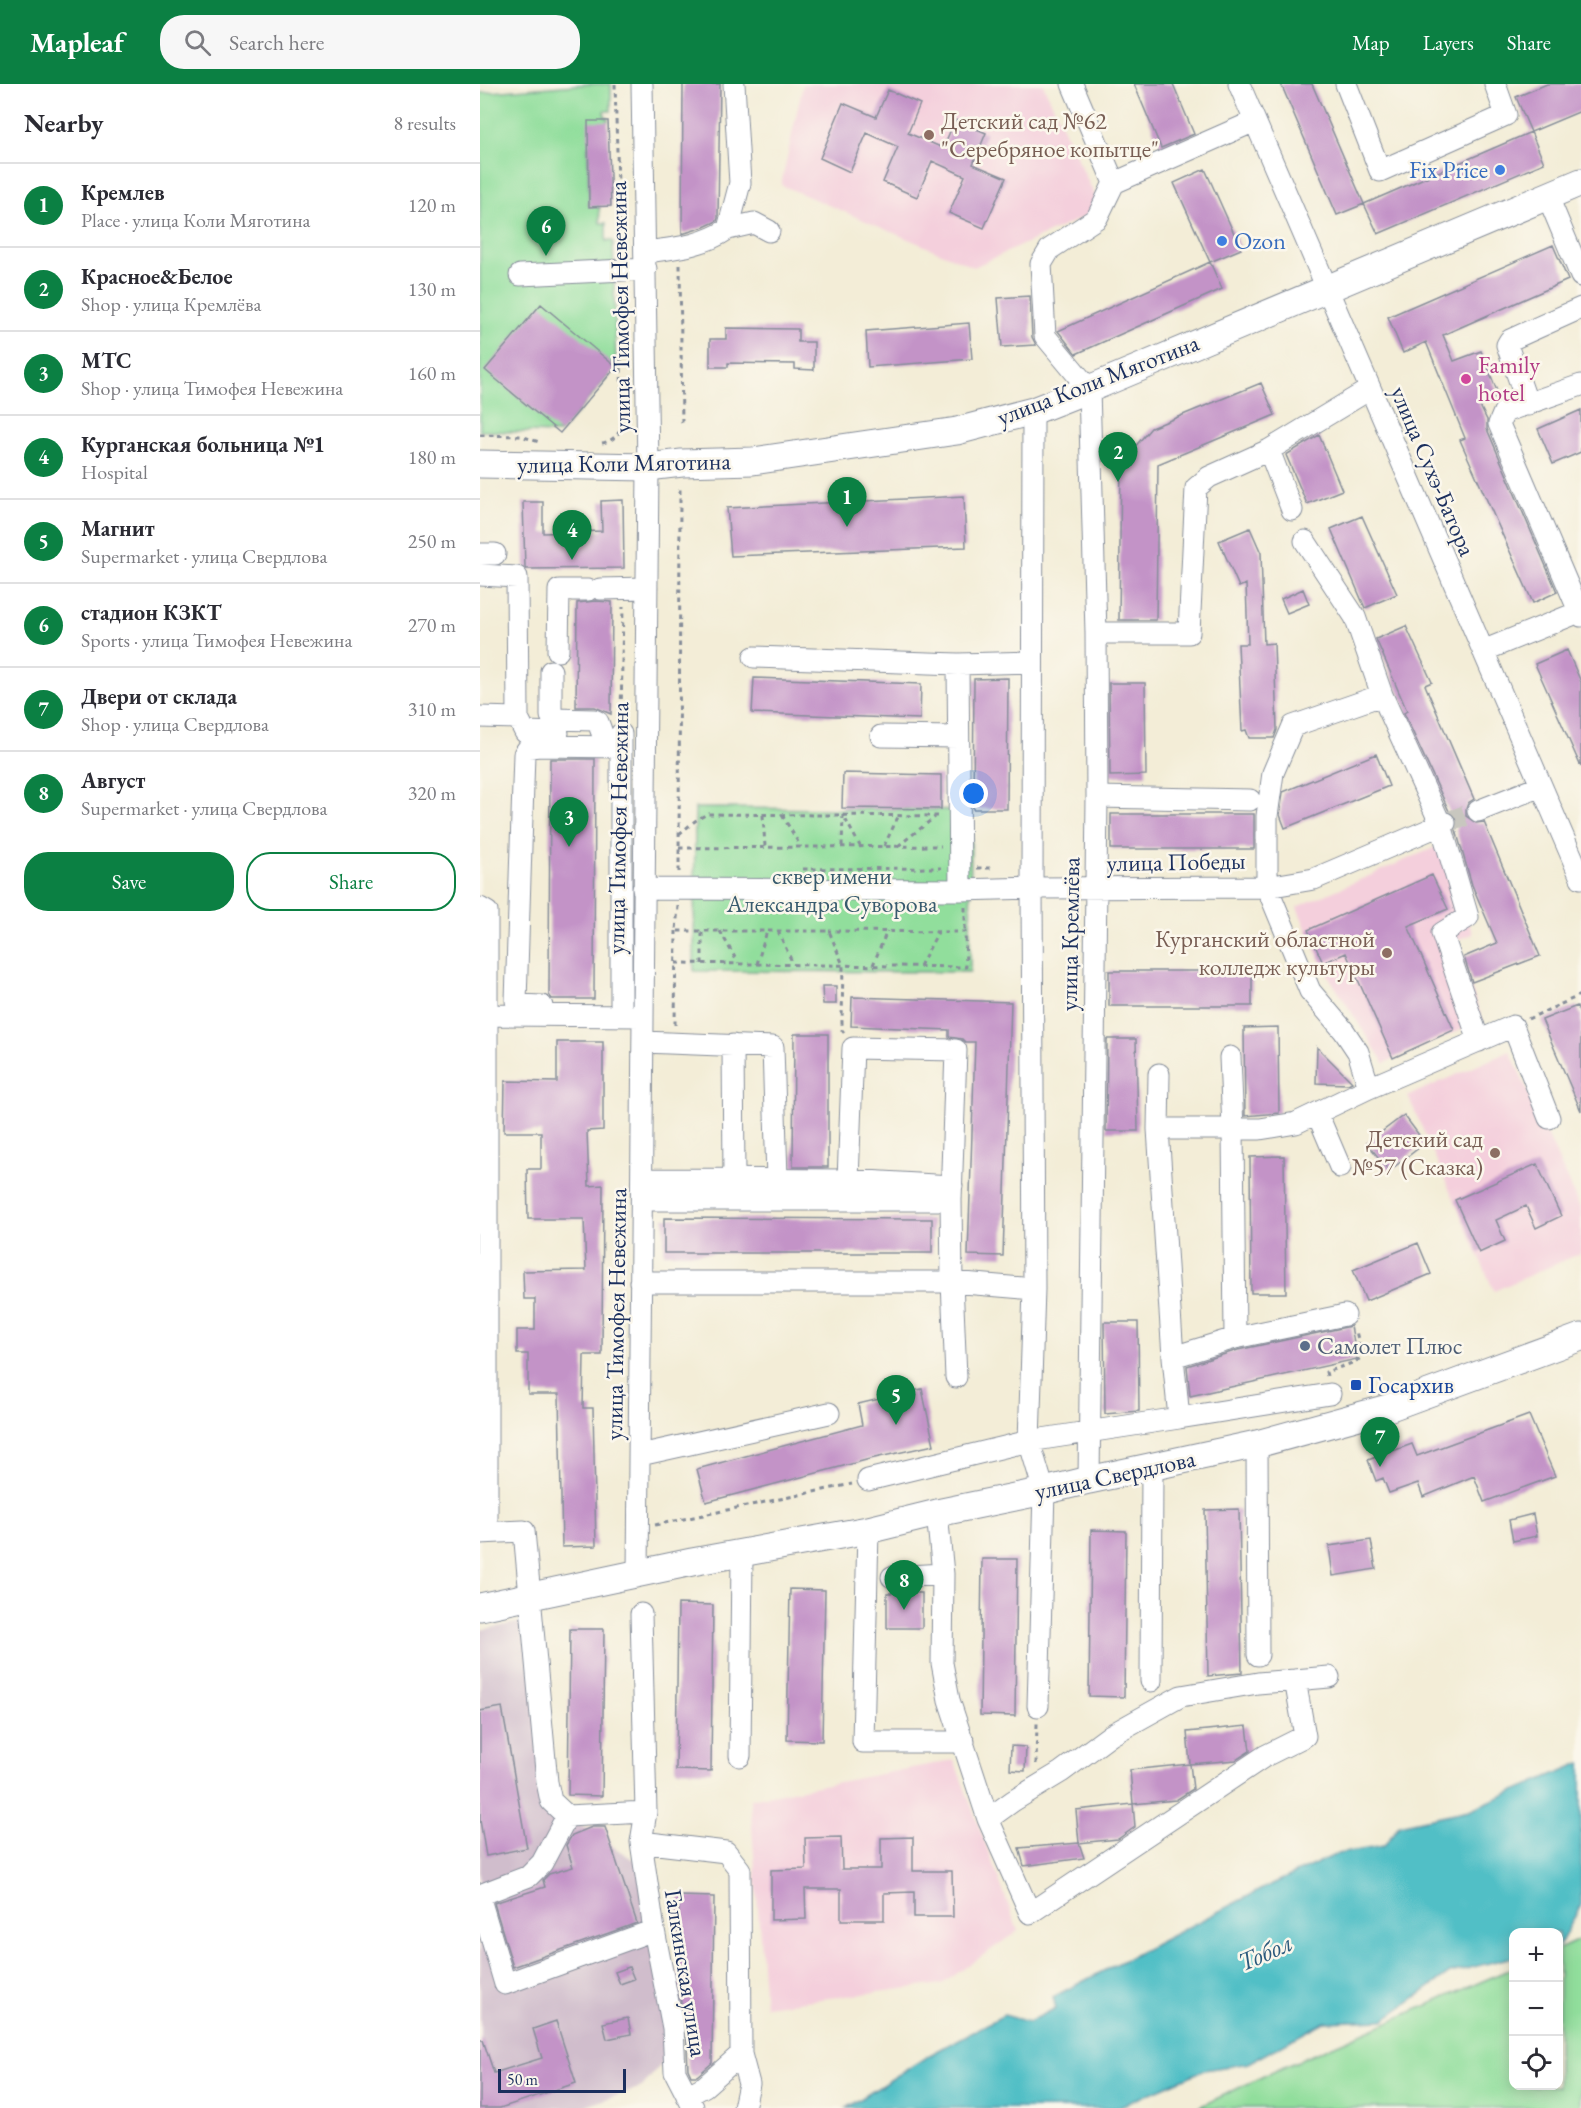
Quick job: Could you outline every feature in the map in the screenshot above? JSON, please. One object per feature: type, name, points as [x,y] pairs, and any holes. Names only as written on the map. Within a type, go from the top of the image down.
[{"type":"main road","name":"улица Коли Мяготина","points":[[480,464],[648,467],[682,463],[753,461],[957,431],[1033,411],[1089,389],[1581,182]]},
{"type":"main road","name":"улица Свердлова","points":[[480,1607],[638,1573],[868,1530],[1257,1444],[1388,1408],[1581,1337]]},
{"type":"street","name":"улица Тимофея Невежина","points":[[638,1573],[648,467],[642,84]]},
{"type":"street","points":[[728,229],[740,183],[734,84]]},
{"type":"street","points":[[1072,84],[1114,183]]},
{"type":"street","name":"улица Сухэ-Батора","points":[[1239,84],[1541,786],[1579,866]]},
{"type":"street","points":[[1346,84],[1380,171],[1506,115],[1494,84]]},
{"type":"street","points":[[1089,389],[1045,336],[1041,264],[1050,249],[1097,218],[1114,183],[1254,121]]},
{"type":"street","points":[[1548,197],[1581,276]]},
{"type":"street","points":[[520,275],[620,270],[679,247],[714,238],[728,229],[754,223],[769,231]]},
{"type":"street","points":[[1528,405],[1506,345],[1510,340],[1581,308]]},
{"type":"street","points":[[1483,651],[1580,614],[1499,424],[1504,412],[1581,385]]},
{"type":"street","name":"улица Кремлёва","points":[[1089,389],[1096,633],[1097,797],[1089,1480]]},
{"type":"street","points":[[1096,633],[1189,633],[1196,488],[1209,477],[1269,450],[1370,389]]},
{"type":"street","name":"улица Кремлёва","points":[[1033,411],[1034,1288],[1029,1441],[1044,1491],[1038,1706]]},
{"type":"street","points":[[1269,450],[1292,510]]},
{"type":"street","points":[[1305,541],[1355,617],[1382,695],[1443,824],[1468,917],[1442,933],[1479,1041]]},
{"type":"street","points":[[480,576],[517,577],[518,718],[525,732],[615,738]]},
{"type":"street","points":[[558,651],[559,590],[647,588]]},
{"type":"street","points":[[754,657],[958,664],[1032,662]]},
{"type":"street","points":[[958,664],[959,846],[963,890]]},
{"type":"street","points":[[551,671],[551,716],[553,719],[594,720],[615,738],[621,1011]]},
{"type":"street","points":[[1369,1088],[1359,1052],[1310,991],[1267,887],[1267,816],[1273,773],[1293,726],[1382,695]]},
{"type":"street","points":[[480,717],[518,718]]},
{"type":"street","points":[[642,1016],[621,1011],[522,1006],[516,1001],[524,754],[529,747],[645,733]]},
{"type":"street","points":[[881,736],[958,737]]},
{"type":"street","points":[[1479,811],[1541,786]]},
{"type":"street","points":[[1097,797],[1250,800]]},
{"type":"street","name":"улица Победы","points":[[643,889],[963,890],[1267,887],[1314,879],[1443,824]]},
{"type":"street","points":[[480,908],[487,912],[487,1015],[484,1038],[483,1533],[524,1532],[547,1782],[551,1801],[567,1816],[646,1812]]},
{"type":"street","points":[[487,1015],[621,1011]]},
{"type":"street","points":[[1158,1129],[1260,1129],[1296,1123],[1369,1088],[1513,1026],[1549,1118]]},
{"type":"street","points":[[643,1042],[773,1047],[777,1179]]},
{"type":"street","points":[[733,1045],[734,1179]]},
{"type":"street","points":[[848,1180],[853,1048],[956,1050],[951,1193],[956,1377]]},
{"type":"street","points":[[1230,1057],[1235,1338]]},
{"type":"street","points":[[1159,1074],[1158,1129],[1173,1357],[1185,1417]]},
{"type":"street","points":[[1317,1113],[1340,1167]]},
{"type":"street","points":[[643,1179],[848,1180],[951,1193]]},
{"type":"street","points":[[643,1200],[951,1193]]},
{"type":"street","points":[[640,1282],[952,1282],[1034,1288]]},
{"type":"street","points":[[1173,1357],[1235,1338],[1350,1323]]},
{"type":"street","points":[[868,1480],[1029,1441],[1330,1394]]},
{"type":"street","points":[[640,1455],[829,1413]]},
{"type":"street","points":[[1257,1444],[1258,1655]]},
{"type":"street","points":[[1151,1681],[1152,1467]]},
{"type":"street","points":[[937,1513],[944,1574],[942,1663],[949,1700],[988,1820],[1030,1913],[1265,1756],[1305,1736],[1295,1680]]},
{"type":"street","points":[[868,1530],[862,1742],[964,1742]]},
{"type":"street","points":[[740,1756],[742,1554]]},
{"type":"street","points":[[892,1577],[944,1574]]},
{"type":"street","name":"Галкинская улица","points":[[641,1614],[646,1812],[641,1842],[654,1930],[673,2028],[675,2072],[690,2102]]},
{"type":"street","points":[[988,1820],[1012,1801],[1061,1773],[1111,1735],[1181,1696],[1258,1683],[1329,1677]]},
{"type":"street","points":[[567,1816],[542,1863],[529,1876],[480,1897],[504,1984],[654,1930]]},
{"type":"street","points":[[641,1842],[726,1852],[740,1870],[741,2054],[749,2084],[744,2108]]},
{"type":"street","points":[[690,2102],[741,2054]]},
{"type":"path","points":[[597,443],[612,439],[621,431],[622,426],[615,84]]},
{"type":"path","points":[[679,247],[682,425]]},
{"type":"path","points":[[480,435],[521,436],[542,443]]},
{"type":"path","points":[[675,1043],[676,931],[679,889],[680,481]]},
{"type":"path","points":[[615,738],[623,589]]},
{"type":"path","points":[[679,834],[707,814],[959,816]]},
{"type":"path","points":[[763,815],[765,847]]},
{"type":"path","points":[[782,815],[801,847]]},
{"type":"path","points":[[842,846],[843,815]]},
{"type":"path","points":[[843,815],[860,846]]},
{"type":"path","points":[[884,846],[899,816]]},
{"type":"path","points":[[898,846],[936,816]]},
{"type":"path","points":[[679,848],[959,846]]},
{"type":"path","points":[[796,869],[996,868]]},
{"type":"path","points":[[676,963],[966,967],[963,890]]},
{"type":"path","points":[[676,931],[965,932]]},
{"type":"path","points":[[702,931],[702,964]]},
{"type":"path","points":[[720,931],[739,964]]},
{"type":"path","points":[[757,964],[767,931]]},
{"type":"path","points":[[778,931],[793,964]]},
{"type":"path","points":[[829,931],[843,965],[842,1030],[853,1048]]},
{"type":"path","points":[[873,965],[887,932]]},
{"type":"path","points":[[920,966],[938,932]]},
{"type":"path","points":[[1513,1026],[1581,995]]},
{"type":"path","points":[[1330,1394],[1326,1372],[1355,1362],[1362,1357],[1350,1323]]},
{"type":"path","points":[[639,1528],[868,1480]]},
{"type":"path","points":[[1035,1787],[1038,1706]]},
{"type":"shaded area","name":"Детский сад №62 \"Серебряное копытце\"","points":[[803,84],[1043,84],[1101,209],[974,267],[781,185]]},
{"type":"shaded area","name":"Курганский областной колледж культуры","points":[[1438,846],[1473,934],[1453,941],[1483,1020],[1384,1063],[1322,966],[1297,907]]},
{"type":"shaded area","name":"Детский сад №57 (Сказка)","points":[[1510,1051],[1581,1210],[1581,1253],[1494,1291],[1408,1096]]},
{"type":"shaded area","points":[[539,1619],[549,1805],[643,1866],[680,2042],[642,2087],[581,2108],[480,2108],[480,1630]]},
{"type":"shaded area","points":[[954,1760],[1018,1931],[942,1984],[765,2006],[750,1799]]},
{"type":"green space","points":[[611,84],[611,111],[604,111],[608,121],[588,147],[589,206],[599,206],[600,223],[606,223],[606,241],[613,241],[616,367],[560,433],[480,431],[480,93]]},
{"type":"green space","name":"сквер имени Александра Суворова","points":[[695,808],[971,810],[970,972],[694,971]]},
{"type":"green space","points":[[1581,1939],[1581,2108],[1197,2108],[1268,2074],[1509,1970],[1509,2090],[1563,2090],[1563,1947]]},
{"type":"water","name":"Тобол","points":[[1581,1763],[1581,1905],[1563,1939],[1563,1928],[1509,1928],[1509,1958],[1450,1973],[1383,2020],[1324,2022],[1249,2063],[1204,2070],[1116,2108],[846,2108],[928,2056],[1004,2015],[1029,2022],[1056,2008],[1053,1997],[1266,1887],[1337,1854],[1384,1846],[1399,1825],[1469,1810]]},
{"type":"building","points":[[683,84],[720,84],[718,218],[717,221],[704,227],[682,234]]},
{"type":"building","points":[[1134,84],[1173,84],[1194,134],[1161,148]]},
{"type":"building","points":[[1281,84],[1312,84],[1364,204],[1337,215]]},
{"type":"building","points":[[1547,84],[1581,84],[1581,111],[1531,132],[1516,97]]},
{"type":"building","points":[[888,90],[920,104],[908,133],[943,148],[955,120],[986,133],[973,164],[1006,178],[984,228],[949,213],[965,176],[932,161],[917,197],[883,182],[898,147],[867,133],[850,172],[820,158],[843,103],[876,117]]},
{"type":"building","points":[[588,121],[608,121],[611,206],[589,207]]},
{"type":"building","points":[[1531,132],[1544,163],[1378,234],[1364,204]]},
{"type":"building","points":[[1205,169],[1241,249],[1210,262],[1174,183]]},
{"type":"building","points":[[1553,245],[1568,280],[1443,335],[1454,361],[1481,351],[1499,396],[1479,404],[1487,420],[1487,429],[1557,592],[1533,603],[1460,440],[1465,438],[1426,342],[1403,353],[1388,317]]},
{"type":"building","points":[[1210,262],[1222,289],[1076,354],[1058,331]]},
{"type":"building","points":[[1030,296],[1032,337],[1036,345],[1002,347],[998,298]]},
{"type":"building","points":[[541,304],[616,367],[560,433],[485,370]]},
{"type":"building","points":[[969,323],[972,359],[868,367],[866,331]]},
{"type":"building","points":[[726,328],[798,329],[798,342],[814,342],[814,370],[795,369],[795,364],[728,363],[728,367],[710,367],[710,339],[726,339]]},
{"type":"building","points":[[1261,383],[1275,415],[1158,464],[1156,620],[1119,620],[1121,463],[1151,428]]},
{"type":"building","points":[[1581,410],[1581,452],[1553,464],[1538,429]]},
{"type":"building","points":[[1319,435],[1342,490],[1307,504],[1286,455]]},
{"type":"building","points":[[964,496],[966,547],[731,556],[727,508]]},
{"type":"building","points":[[623,500],[624,568],[526,569],[523,502],[543,502],[543,533],[602,531],[601,501]]},
{"type":"building","points":[[1362,516],[1397,594],[1365,608],[1331,529]]},
{"type":"building","points":[[1250,528],[1261,553],[1264,644],[1274,643],[1277,730],[1274,738],[1249,738],[1246,730],[1242,731],[1238,644],[1248,644],[1246,584],[1239,587],[1219,541]]},
{"type":"building","points":[[1303,589],[1309,604],[1287,613],[1281,599]]},
{"type":"building","points":[[612,602],[611,714],[595,707],[576,707],[577,603]]},
{"type":"building","points":[[1406,626],[1432,682],[1425,685],[1474,799],[1468,803],[1466,816],[1476,823],[1484,822],[1540,956],[1472,982],[1464,957],[1497,943],[1472,885],[1456,830],[1457,819],[1449,811],[1404,713],[1407,711],[1376,639]]},
{"type":"building","points":[[1567,650],[1581,682],[1581,767],[1535,664]]},
{"type":"building","points":[[754,678],[921,684],[920,719],[752,713]]},
{"type":"building","points":[[1008,678],[1007,809],[973,809],[974,679]]},
{"type":"building","points":[[1109,683],[1145,683],[1146,775],[1110,776]]},
{"type":"building","points":[[1376,754],[1389,786],[1285,828],[1280,815],[1283,792]]},
{"type":"building","points":[[550,759],[595,759],[594,999],[552,999],[549,995]]},
{"type":"building","points":[[843,773],[941,775],[941,809],[842,808]]},
{"type":"building","points":[[1111,814],[1254,814],[1254,849],[1111,849]]},
{"type":"building","points":[[1432,875],[1448,909],[1408,926],[1454,1030],[1393,1058],[1346,953],[1323,963],[1308,930]]},
{"type":"building","points":[[1109,971],[1252,971],[1252,1006],[1109,1006]]},
{"type":"building","points":[[822,986],[836,986],[836,1004],[823,1004]]},
{"type":"building","points":[[852,997],[1011,1002],[1003,1256],[968,1255],[975,1042],[965,1042],[962,1039],[949,1037],[949,1030],[851,1026]]},
{"type":"building","points":[[1577,1006],[1581,1016],[1581,1111],[1542,1020]]},
{"type":"building","points":[[1278,1027],[1279,1113],[1245,1116],[1244,1028]]},
{"type":"building","points":[[794,1034],[828,1034],[828,1167],[793,1167]]},
{"type":"building","points":[[1107,1039],[1136,1039],[1138,1131],[1106,1131]]},
{"type":"building","points":[[557,1042],[603,1042],[603,1130],[587,1131],[589,1186],[603,1185],[602,1355],[584,1355],[583,1408],[593,1408],[596,1546],[562,1547],[559,1394],[528,1394],[528,1354],[517,1354],[517,1330],[535,1330],[535,1299],[524,1299],[523,1271],[586,1270],[584,1219],[528,1219],[527,1169],[541,1169],[541,1132],[504,1132],[505,1081],[557,1082]]},
{"type":"building","points":[[1317,1047],[1352,1082],[1348,1084],[1316,1083]]},
{"type":"building","points":[[1404,1115],[1425,1143],[1389,1171],[1367,1143]]},
{"type":"building","points":[[1284,1156],[1286,1293],[1251,1293],[1250,1157]]},
{"type":"building","points":[[1537,1164],[1561,1216],[1536,1228],[1526,1206],[1496,1220],[1505,1241],[1479,1253],[1455,1200]]},
{"type":"building","points":[[664,1218],[932,1219],[932,1253],[664,1253]]},
{"type":"building","points":[[1418,1243],[1431,1274],[1366,1301],[1353,1270]]},
{"type":"building","points":[[1104,1322],[1138,1322],[1139,1411],[1105,1414]]},
{"type":"building","points":[[1351,1326],[1357,1359],[1190,1396],[1187,1366],[1238,1350]]},
{"type":"building","points":[[922,1389],[934,1445],[870,1459],[706,1502],[697,1469],[862,1425],[858,1404]]},
{"type":"building","points":[[1529,1415],[1555,1476],[1484,1502],[1474,1476],[1423,1497],[1418,1483],[1389,1493],[1383,1478],[1376,1481],[1368,1460],[1412,1444],[1417,1456]]},
{"type":"building","points":[[1239,1509],[1242,1673],[1208,1676],[1205,1510]]},
{"type":"building","points":[[1533,1514],[1537,1536],[1513,1541],[1509,1520]]},
{"type":"building","points":[[1091,1530],[1126,1531],[1124,1697],[1089,1696]]},
{"type":"building","points":[[1371,1540],[1376,1569],[1333,1576],[1329,1546]]},
{"type":"building","points":[[982,1559],[1017,1559],[1015,1716],[980,1715]]},
{"type":"building","points":[[790,1589],[825,1590],[822,1741],[787,1740]]},
{"type":"building","points":[[887,1593],[922,1593],[922,1628],[887,1628]]},
{"type":"building","points":[[678,1604],[713,1605],[711,1771],[676,1770]]},
{"type":"building","points":[[570,1629],[604,1629],[602,1796],[568,1795]]},
{"type":"building","points":[[502,1707],[527,1848],[486,1856],[480,1820],[480,1711]]},
{"type":"building","points":[[1247,1726],[1250,1751],[1236,1760],[1190,1764],[1187,1732]]},
{"type":"building","points":[[1011,1746],[1026,1747],[1025,1771],[1010,1770]]},
{"type":"building","points":[[1190,1764],[1193,1789],[1176,1800],[1133,1804],[1130,1770]]},
{"type":"building","points":[[1133,1804],[1135,1827],[1118,1839],[1079,1843],[1076,1810]]},
{"type":"building","points":[[592,1827],[605,1827],[637,1923],[513,1967],[494,1903],[545,1887],[543,1880],[549,1874],[573,1867],[566,1845],[572,1835]]},
{"type":"building","points":[[841,1837],[842,1869],[881,1869],[881,1838],[913,1837],[913,1871],[952,1871],[953,1917],[914,1917],[914,1892],[884,1893],[884,1920],[841,1920],[841,1889],[805,1889],[806,1919],[771,1920],[771,1870],[806,1869],[805,1838]]},
{"type":"building","points":[[1079,1843],[1084,1858],[1024,1866],[1019,1848]]},
{"type":"building","points":[[679,1896],[714,1897],[712,2063],[697,2076],[691,2076],[688,2069],[686,2027],[678,1988]]},
{"type":"building","points":[[629,1967],[634,1979],[620,1984],[615,1972]]},
{"type":"building","points":[[628,2018],[631,2034],[607,2039],[603,2023]]},
{"type":"building","points":[[556,2021],[576,2083],[500,2108],[480,2108],[480,2040],[483,2040],[494,2073],[542,2058],[533,2029]]},
{"type":"tunnel","points":[[1445,823],[1478,811]]},
{"type":"place","name":"Детский сад №62 \"Серебряное копытце\"","points":[[929,135]]},
{"type":"place","name":"Fix Price","points":[[1500,170]]},
{"type":"place","name":"Ozon","points":[[1222,241]]},
{"type":"place","name":"стадион КЗКТ","points":[[546,256]]},
{"type":"place","name":"Family hotel","points":[[1466,379]]},
{"type":"place","name":"Красное&Белое","points":[[1118,482]]},
{"type":"place","name":"Кремлев","points":[[847,527]]},
{"type":"place","name":"Курганская больница №1","points":[[572,560]]},
{"type":"place","name":"МТС","points":[[569,847]]},
{"type":"place","name":"Курганский областной колледж культуры","points":[[1387,953]]},
{"type":"place","name":"Детский сад №57 (Сказка)","points":[[1495,1153]]},
{"type":"place","name":"Самолет Плюс","points":[[1305,1346]]},
{"type":"place","name":"Госархив","points":[[1356,1385]]},
{"type":"place","name":"Магнит","points":[[896,1425]]},
{"type":"place","name":"Двери от склада","points":[[1380,1467]]},
{"type":"place","name":"Август","points":[[904,1610]]}]
